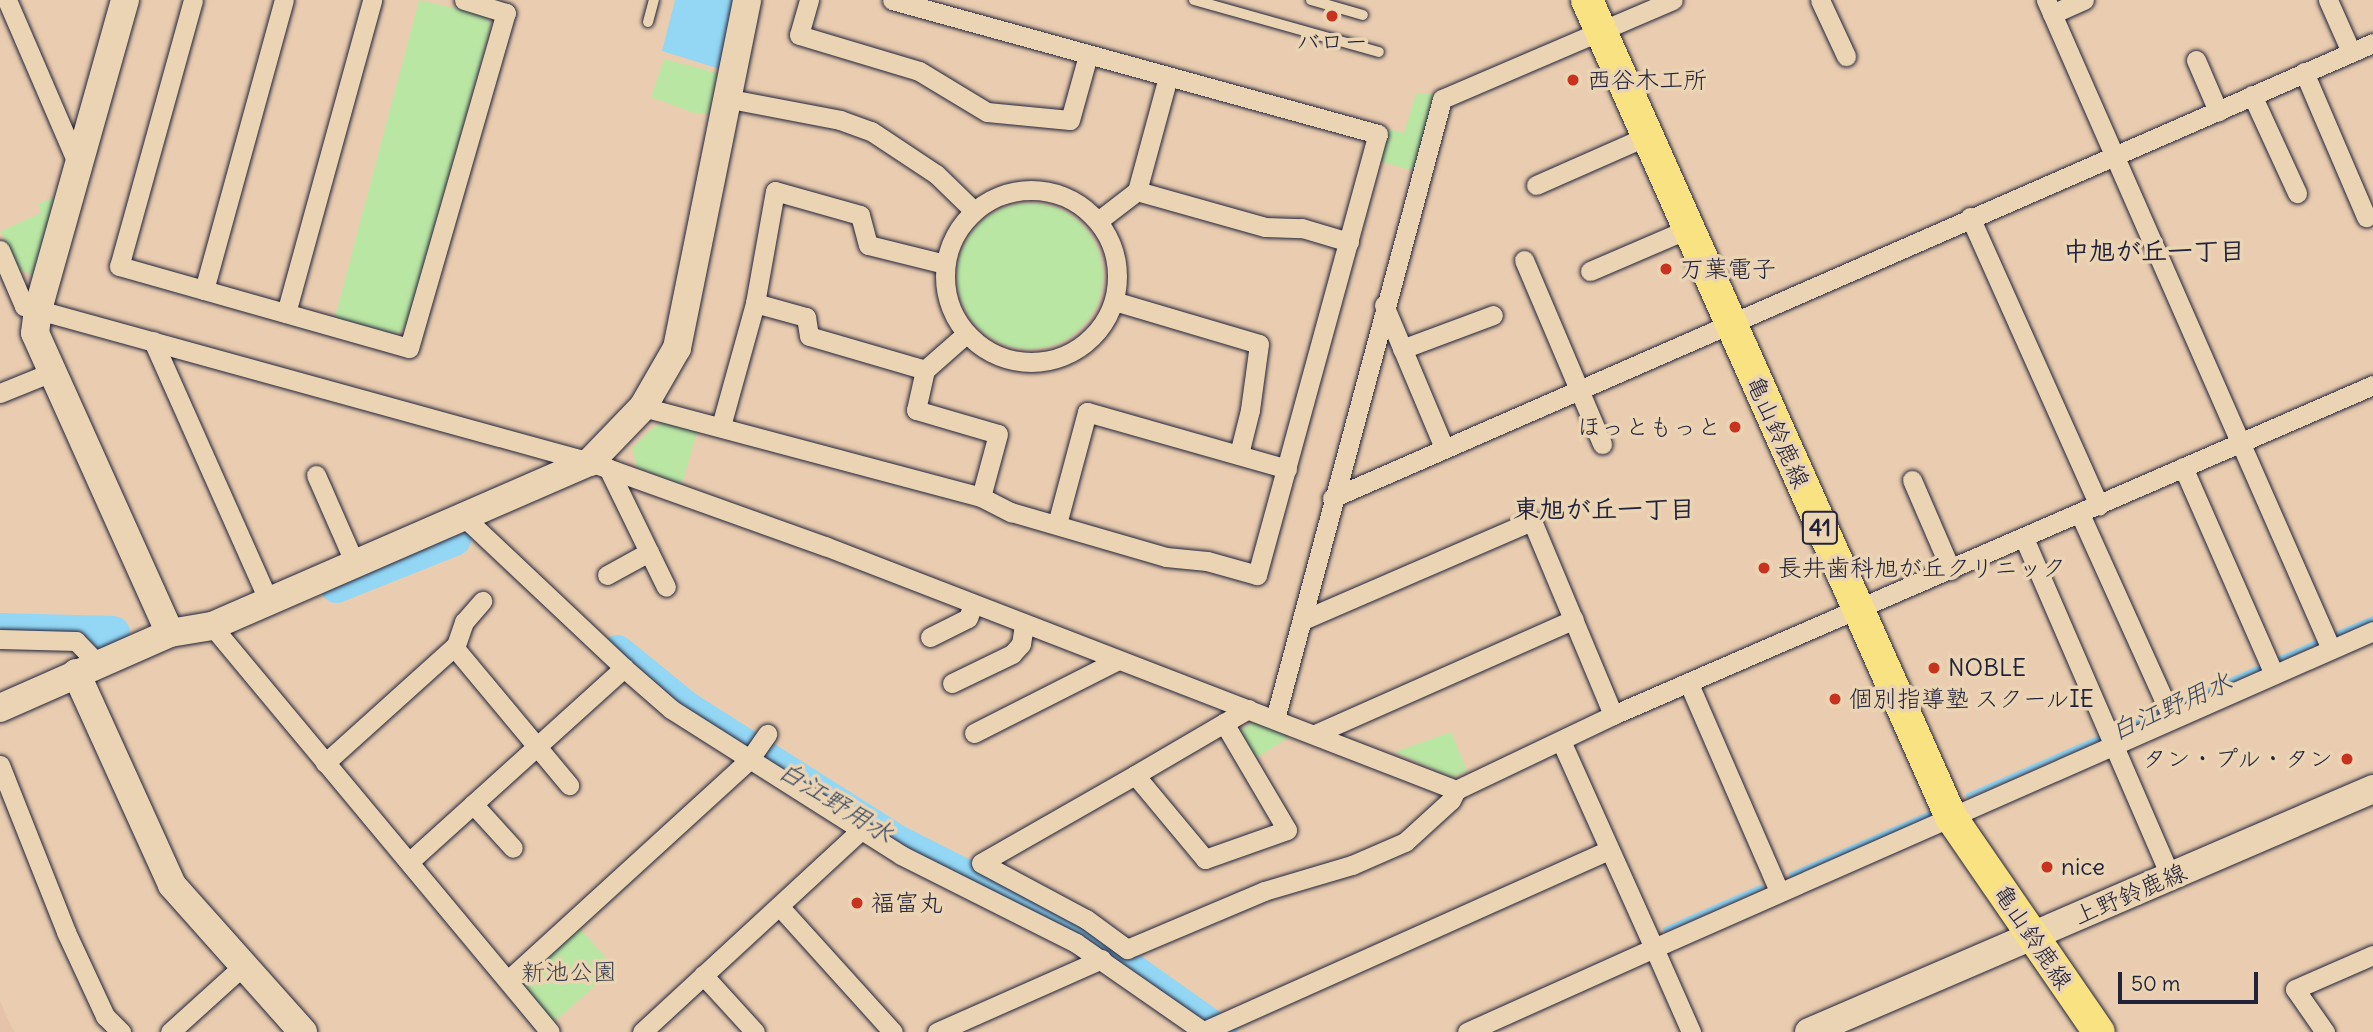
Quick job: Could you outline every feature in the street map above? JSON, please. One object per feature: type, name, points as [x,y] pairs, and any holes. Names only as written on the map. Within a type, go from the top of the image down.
[{"type":"main road","name":"亀山鈴鹿線","points":[[1587,0],[1951,817],[2099,1032]]},
{"type":"street","points":[[7,0],[80,168]]},
{"type":"street","points":[[125,0],[80,168],[38,309],[35,333],[170,633]]},
{"type":"street","points":[[193,0],[119,267],[409,348],[506,13],[464,0]]},
{"type":"street","points":[[204,289],[284,0]]},
{"type":"street","points":[[286,313],[372,0]]},
{"type":"street","points":[[0,708],[170,633],[212,626],[464,516],[599,465],[643,407],[667,369],[687,313],[725,98],[747,0]]},
{"type":"street","points":[[809,0],[799,35],[919,71],[987,112],[1070,120],[1087,55]]},
{"type":"street","points":[[643,407],[981,497],[1011,512],[1166,557],[1207,561],[1257,575],[1378,134],[892,0]]},
{"type":"street","points":[[1275,719],[1303,620],[1332,498],[1442,99],[1673,0]]},
{"type":"street","points":[[1820,0],[1846,56]]},
{"type":"street","points":[[2084,0],[2049,7],[2112,156],[2328,641]]},
{"type":"street","points":[[2328,0],[2351,52]]},
{"type":"street","points":[[1332,498],[2373,43]]},
{"type":"street","points":[[2196,60],[2218,111]]},
{"type":"street","points":[[2304,72],[2367,217]]},
{"type":"street","points":[[1098,220],[1137,191],[1168,77]]},
{"type":"street","points":[[2252,95],[2297,193]]},
{"type":"street","points":[[725,98],[830,118],[871,131],[936,174],[973,210]]},
{"type":"street","points":[[1536,185],[1647,136]]},
{"type":"street","points":[[1038,190],[1074,202],[1098,220],[1114,256],[1115,301],[1090,338],[1053,361],[1032,364],[1004,357],[966,334],[948,300],[945,264],[960,226],[973,210],[1001,195],[1038,190]]},
{"type":"street","points":[[721,426],[755,303],[775,191],[860,215],[868,245],[945,264]]},
{"type":"street","points":[[1137,191],[1265,227],[1303,228],[1349,242]]},
{"type":"street","points":[[1970,217],[2099,505]]},
{"type":"street","points":[[1590,271],[1688,229]]},
{"type":"street","points":[[0,250],[24,306],[599,465],[973,604],[1456,790]]},
{"type":"street","points":[[1524,260],[1602,444]]},
{"type":"street","points":[[1115,301],[1259,344],[1250,410],[1239,454]]},
{"type":"street","points":[[755,303],[806,317],[810,336],[925,370]]},
{"type":"street","points":[[1384,305],[1444,448]]},
{"type":"street","points":[[1402,349],[1493,315]]},
{"type":"street","points":[[966,334],[925,370],[915,410],[998,434],[981,497]]},
{"type":"street","points":[[153,341],[269,601]]},
{"type":"street","points":[[0,392],[52,372]]},
{"type":"street","points":[[1248,709],[973,864],[1086,919],[1127,949],[1264,891],[1352,865],[1405,842],[1451,800],[1456,790],[1613,715],[2373,385]]},
{"type":"street","points":[[1057,524],[1087,412],[1287,470]]},
{"type":"street","points":[[599,465],[666,587]]},
{"type":"street","points":[[2183,467],[2271,667]]},
{"type":"street","points":[[316,475],[355,564]]},
{"type":"street","points":[[1912,480],[1951,570]]},
{"type":"street","points":[[2080,514],[2169,711]]},
{"type":"street","points":[[464,516],[671,709],[901,855],[1035,919],[1102,959],[1203,1032],[1609,850]]},
{"type":"street","points":[[1303,620],[1532,521],[1613,715]]},
{"type":"street","points":[[2024,538],[2171,877]]},
{"type":"street","points":[[607,575],[649,552]]},
{"type":"street","points":[[325,763],[455,648],[464,622],[482,601]]},
{"type":"street","points":[[930,637],[968,618],[973,604]]},
{"type":"street","points":[[1315,734],[1574,620]]},
{"type":"street","points":[[952,683],[1012,654],[1021,645],[1024,624]]},
{"type":"street","points":[[212,626],[550,1032]]},
{"type":"street","points":[[1467,1032],[1779,891],[1951,817],[2169,711],[2328,641],[2373,631]]},
{"type":"street","points":[[0,639],[76,640],[172,885],[303,1032]]},
{"type":"street","points":[[455,648],[569,785]]},
{"type":"street","points":[[974,733],[1118,660]]},
{"type":"street","points":[[409,862],[624,668]]},
{"type":"street","points":[[1689,684],[1779,891]]},
{"type":"street","points":[[1135,775],[1205,859],[1287,830],[1224,723]]},
{"type":"street","points":[[508,980],[750,758],[767,734]]},
{"type":"street","points":[[1561,741],[1691,1032]]},
{"type":"street","points":[[0,765],[66,932],[105,1016],[121,1032]]},
{"type":"street","name":"上野鈴鹿線","points":[[1809,1032],[2373,789]]},
{"type":"street","points":[[473,804],[513,848]]},
{"type":"street","points":[[642,1032],[861,830]]},
{"type":"street","points":[[779,906],[893,1032]]},
{"type":"street","points":[[2325,1032],[2295,989],[2373,955]]},
{"type":"street","points":[[937,1032],[1102,959]]},
{"type":"street","points":[[170,1032],[243,966]]},
{"type":"street","points":[[703,975],[755,1032]]},
{"type":"lane","points":[[648,22],[654,0]]},
{"type":"lane","points":[[1194,0],[1379,52]]},
{"type":"lane","points":[[1311,0],[1346,5],[1363,15]]},
{"type":"shaded area","points":[[0,1001],[12,1028],[15,1032],[0,1032]]},
{"type":"green space","points":[[419,0],[485,15],[491,26],[406,327],[394,336],[335,317]]},
{"type":"green space","points":[[664,59],[718,73],[709,113],[694,113],[651,97]]},
{"type":"green space","points":[[1416,94],[1434,94],[1414,171],[1379,161],[1388,129],[1404,133]]},
{"type":"green space","points":[[61,194],[38,277],[16,268],[1,231],[41,213],[38,204]]},
{"type":"green space","points":[[1030,203],[1058,208],[1082,224],[1098,248],[1103,276],[1098,304],[1082,328],[1058,344],[1030,349],[1002,344],[978,328],[962,304],[957,276],[962,248],[978,224],[1002,208]]},
{"type":"green space","points":[[668,421],[698,429],[682,484],[637,468],[632,448],[655,426]]},
{"type":"green space","points":[[1254,721],[1287,734],[1288,738],[1256,758],[1239,732]]},
{"type":"green space","points":[[1451,732],[1467,771],[1452,777],[1395,752]]},
{"type":"green space","name":"新池公園","points":[[578,926],[615,968],[553,1023],[521,986],[523,976]]},
{"type":"water","points":[[675,0],[738,0],[720,69],[662,51]]},
{"type":"waterway","name":"白江野用水","points":[[336,586],[454,539]]},
{"type":"waterway","name":"白江野用水","points":[[2330,636],[2373,618]]},
{"type":"waterway","name":"白江野用水","points":[[0,629],[113,632]]},
{"type":"waterway","name":"白江野用水","points":[[1968,795],[2321,640]]},
{"type":"waterway","name":"白江野用水","points":[[617,651],[687,708],[899,842],[1083,935],[1220,1032]]},
{"type":"waterway","name":"白江野用水","points":[[1791,874],[1932,812]]},
{"type":"waterway","name":"白江野用水","points":[[1665,929],[1760,887]]},
{"type":"place","name":"バロー","points":[[1332,16]]},
{"type":"place","name":"西谷木工所","points":[[1573,80]]},
{"type":"place","name":"万葉電子","points":[[1666,269]]},
{"type":"place","name":"ほっともっと","points":[[1735,427]]},
{"type":"place","name":"長井歯科旭が丘クリニック","points":[[1764,568]]},
{"type":"place","name":"NOBLE","points":[[1934,668]]},
{"type":"place","name":"個別指導塾 スクールIE","points":[[1835,699]]},
{"type":"place","name":"タン・プル・タン","points":[[2347,759]]},
{"type":"place","name":"nice","points":[[2047,867]]},
{"type":"place","name":"福富丸","points":[[857,903]]},
{"type":"district","name":"中旭が丘一丁目","points":[[2154,251]]},
{"type":"district","name":"東旭が丘一丁目","points":[[1604,509]]}]
